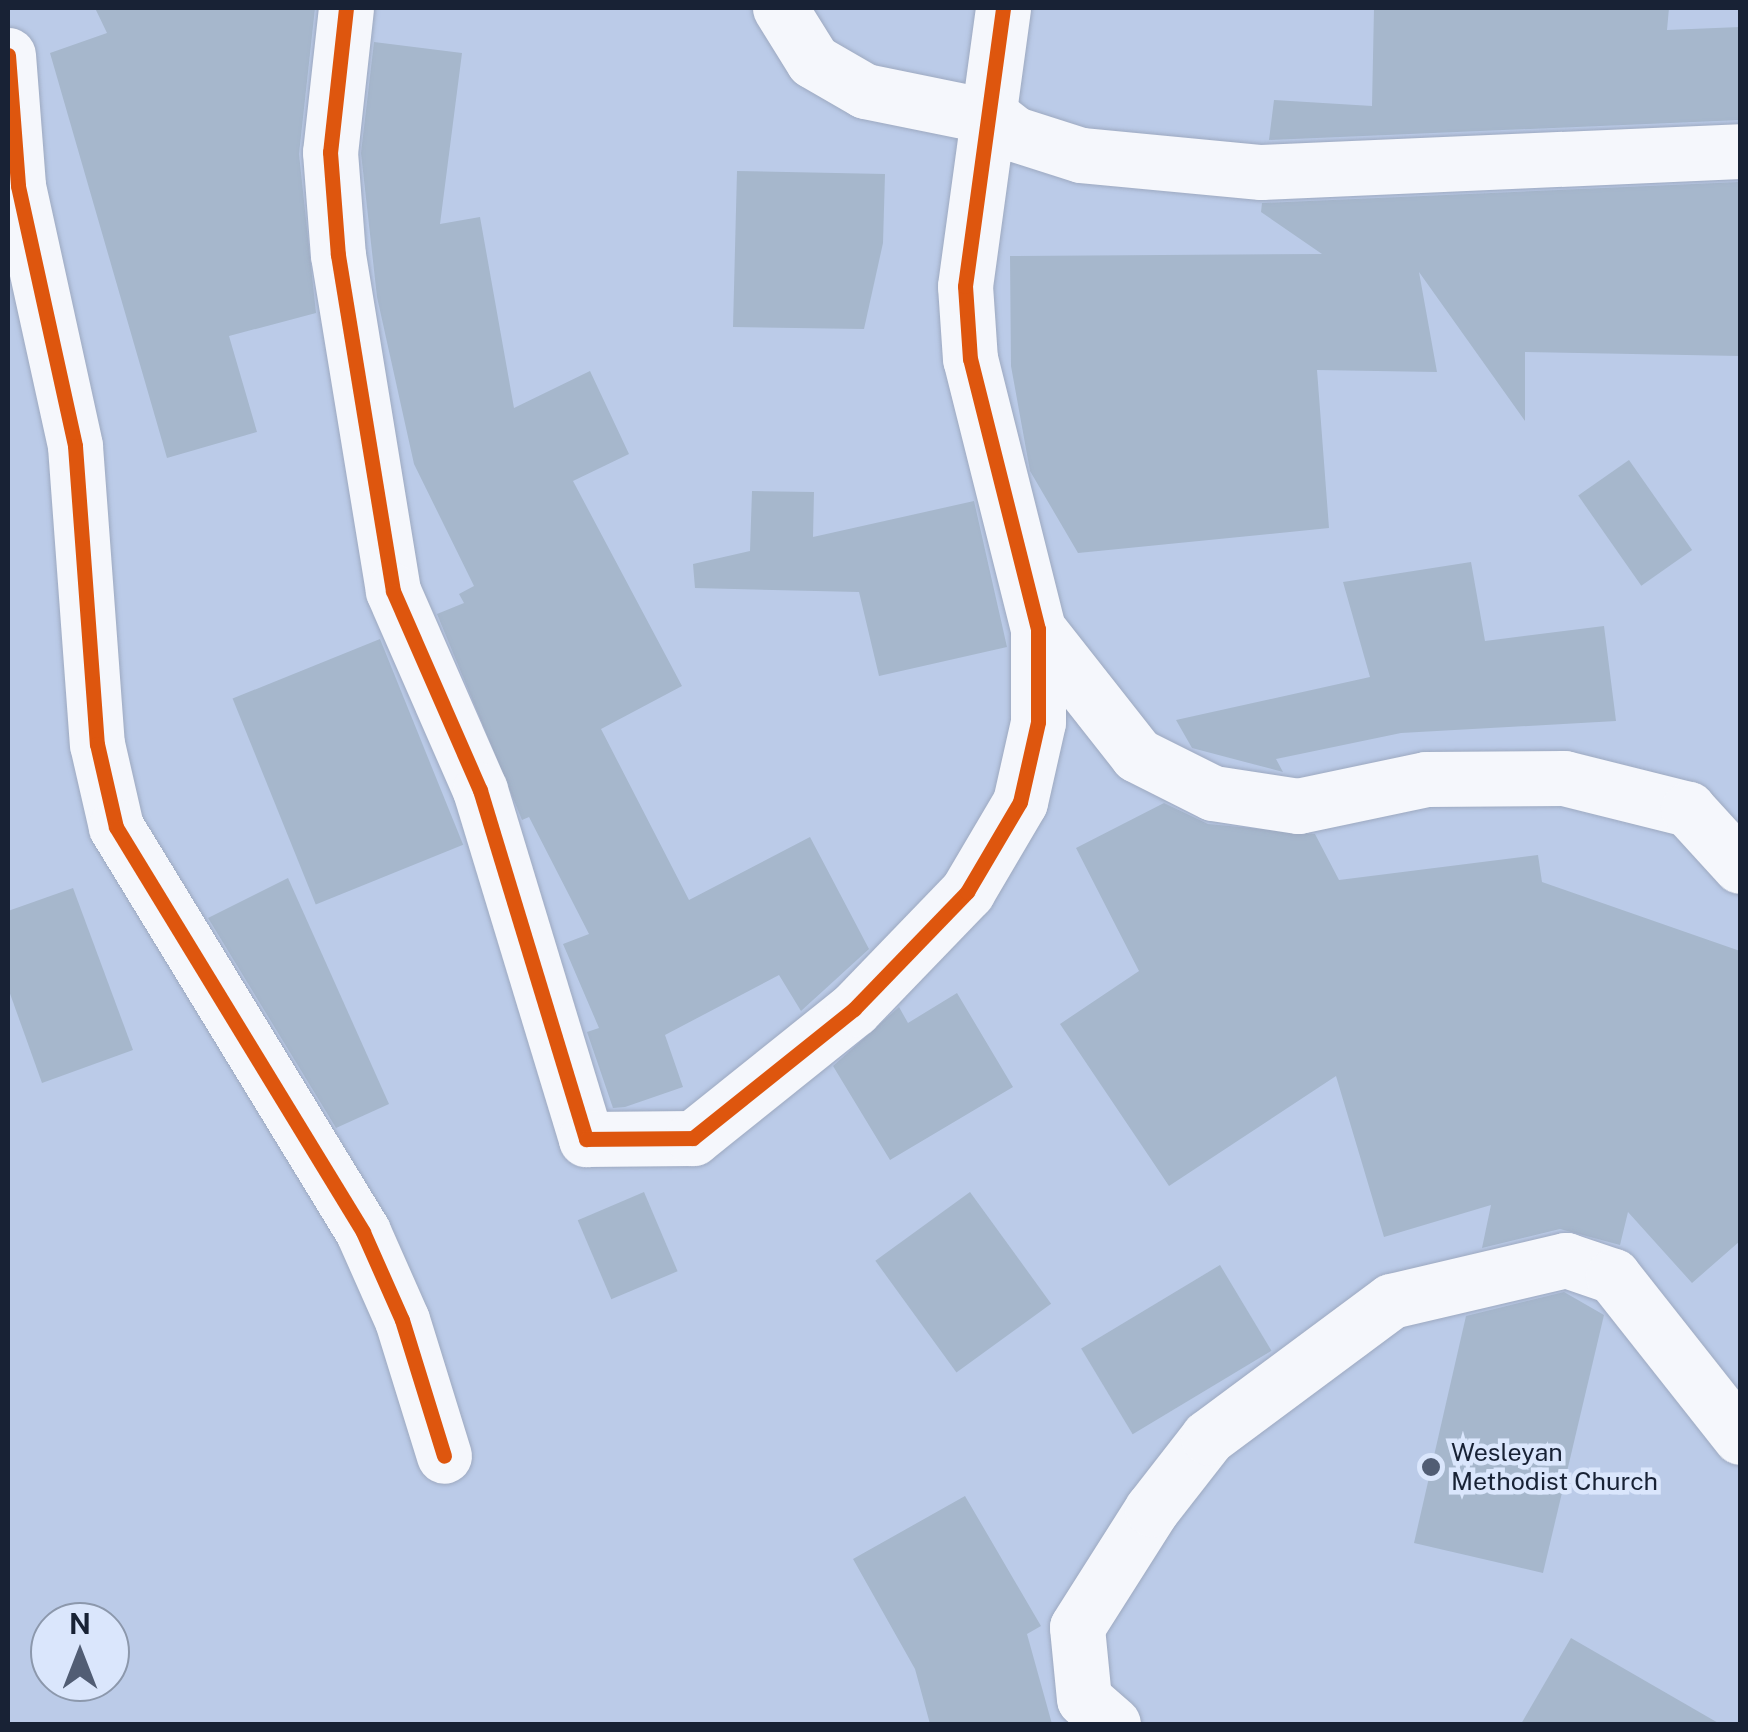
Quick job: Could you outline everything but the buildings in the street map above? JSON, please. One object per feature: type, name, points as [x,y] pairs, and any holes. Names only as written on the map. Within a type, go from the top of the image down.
[{"type":"street","points":[[346,8],[330,152],[338,255],[392,591],[480,790],[586,1140],[693,1138],[854,1010],[967,892],[1020,802],[1038,722],[1038,629],[970,359],[965,286],[994,117],[1003,8]]},
{"type":"street","points":[[780,8],[813,61],[865,91],[994,117],[1015,134],[1081,155],[1262,172],[1740,151]]},
{"type":"street","points":[[8,55],[18,186],[74,446],[97,744],[116,826],[362,1232],[402,1320],[444,1456]]},
{"type":"street","points":[[1038,629],[1137,755],[1213,793],[1298,806],[1426,779],[1564,778],[1688,809],[1740,866]]},
{"type":"street","points":[[1113,1724],[1084,1699],[1077,1627],[1152,1509],[1208,1438],[1391,1301],[1566,1260],[1613,1276],[1740,1437]]},
{"type":"cycle path","points":[[346,8],[330,152],[338,255],[393,591],[480,790],[586,1139],[693,1138],[854,1009],[967,892],[1020,802],[1038,722],[1038,629],[970,359],[965,286],[1003,8]]},
{"type":"cycle path","points":[[8,55],[18,186],[75,446],[97,744],[116,827],[363,1232],[402,1320],[444,1456]]},
{"type":"place","name":"Wesleyan Methodist Church","points":[[1431,1467]]}]
